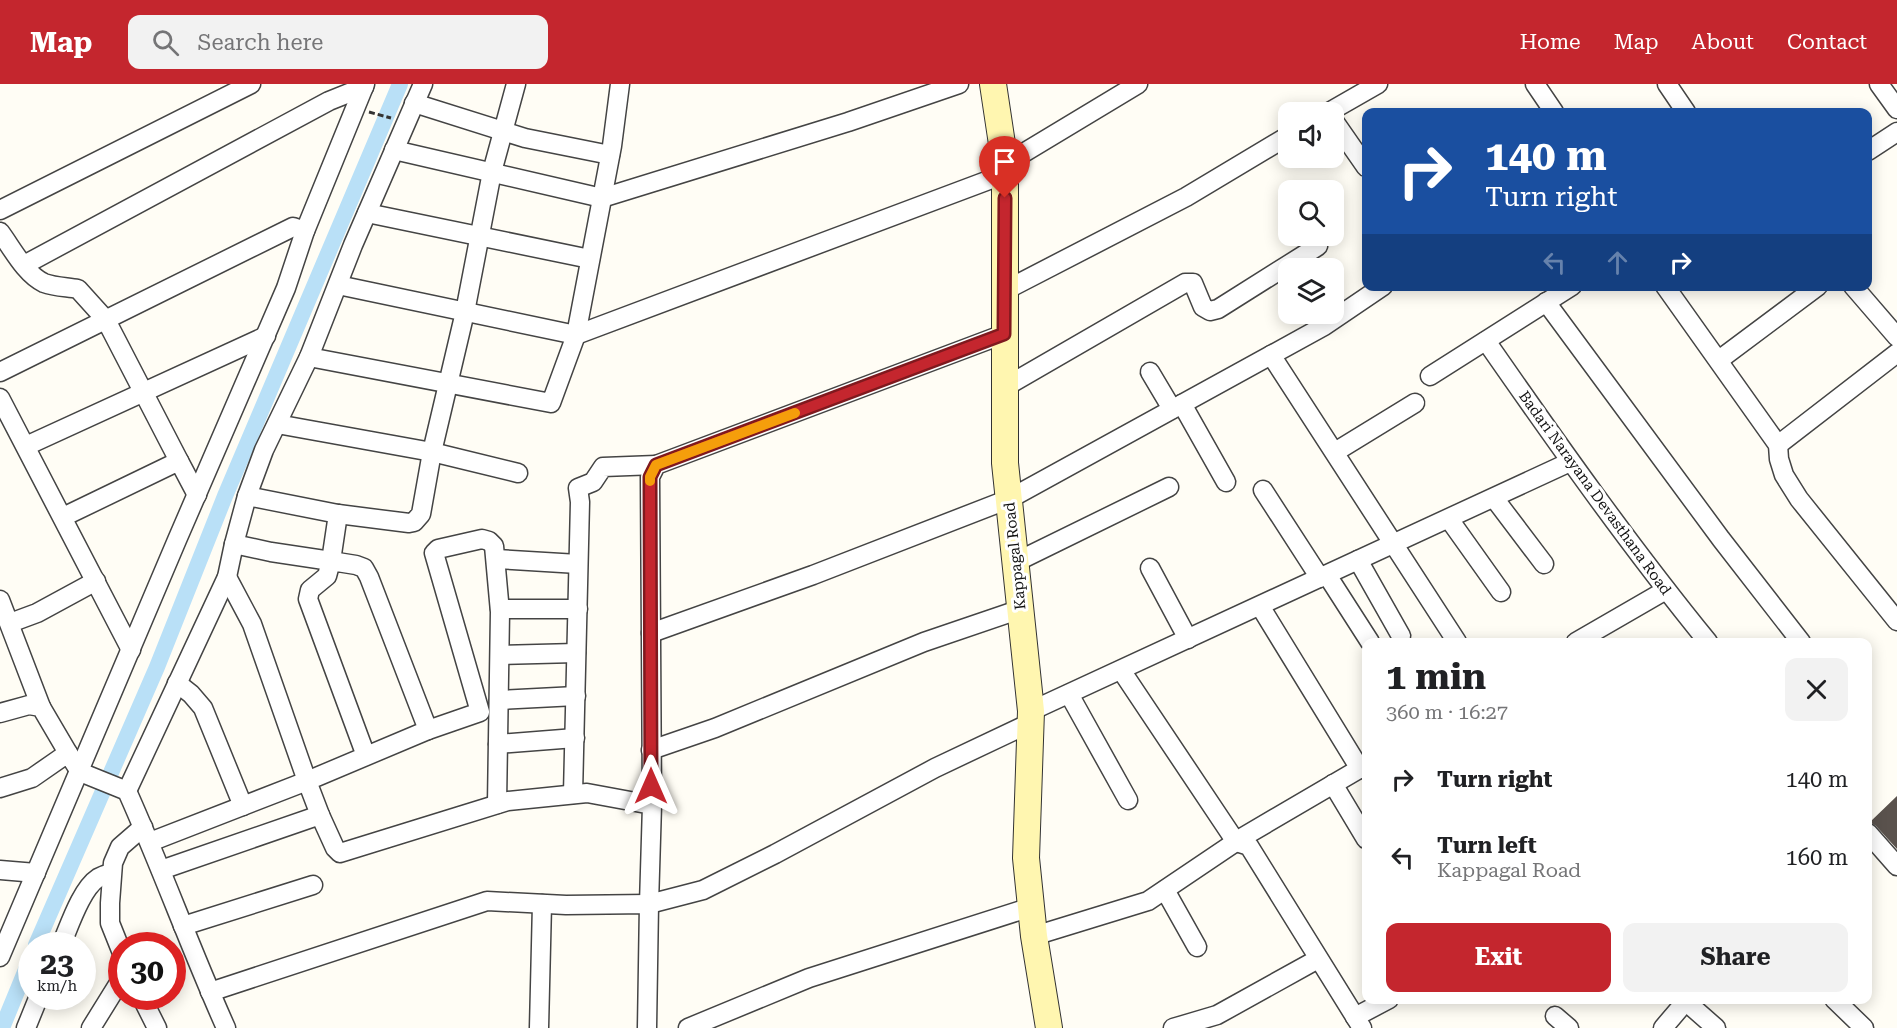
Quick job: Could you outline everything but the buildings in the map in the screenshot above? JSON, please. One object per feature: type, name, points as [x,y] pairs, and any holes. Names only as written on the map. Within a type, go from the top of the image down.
[{"type":"main road","name":"Kappagal Road","points":[[993,84],[1005,169],[1005,463],[1031,717],[1026,858],[1034,936],[1049,1028]]},
{"type":"street","points":[[0,210],[251,84]]},
{"type":"street","points":[[127,791],[227,578],[234,544],[264,450],[309,357],[367,213],[423,84]]},
{"type":"street","points":[[248,496],[338,514],[409,523],[414,522],[421,514],[432,452],[465,312],[492,172],[516,84]]},
{"type":"street","points":[[309,357],[551,403],[576,335],[621,84]]},
{"type":"street","points":[[394,150],[602,198],[848,122],[959,84]]},
{"type":"street","points":[[338,285],[576,335],[1005,169],[1138,84]]},
{"type":"street","points":[[1344,103],[1378,84]]},
{"type":"street","points":[[1535,84],[1551,108]]},
{"type":"street","points":[[1879,84],[1897,109]]},
{"type":"street","points":[[0,957],[266,336],[286,288],[305,231],[365,86]]},
{"type":"street","points":[[24,265],[329,101],[365,86]]},
{"type":"street","points":[[1673,86],[1684,108]]},
{"type":"street","points":[[414,103],[525,138],[610,155]]},
{"type":"street","points":[[1872,148],[1897,132]]},
{"type":"street","points":[[1344,135],[1362,161]]},
{"type":"street","points":[[1004,291],[1186,196],[1278,142]]},
{"type":"street","points":[[367,213],[591,259]]},
{"type":"street","points":[[0,372],[293,227],[305,231]]},
{"type":"street","points":[[0,232],[24,265],[42,282],[78,289],[106,320],[197,495]]},
{"type":"street","points":[[1005,387],[1185,283],[1192,283],[1203,307],[1210,311],[1218,309],[1318,246]]},
{"type":"street","points":[[651,633],[813,575],[1009,500],[1324,326],[1376,291]]},
{"type":"street","points":[[1430,376],[1564,291]]},
{"type":"street","points":[[1669,291],[1778,445],[1784,475],[1799,499],[1897,621]]},
{"type":"street","points":[[1719,360],[1811,291]]},
{"type":"street","points":[[1857,291],[1897,337]]},
{"type":"street","points":[[1546,302],[1721,539],[1798,638]]},
{"type":"street","points":[[573,795],[580,502],[578,488],[593,482],[603,467],[656,465],[1004,334]]},
{"type":"street","points":[[26,446],[266,336]]},
{"type":"street","name":"Badari Narayana Devasthana Road","points":[[1486,341],[1570,462],[1705,638]]},
{"type":"street","points":[[1778,445],[1897,352]]},
{"type":"street","points":[[1271,355],[1455,638]]},
{"type":"street","points":[[1150,372],[1178,407],[1226,482]]},
{"type":"street","points":[[0,398],[131,650]]},
{"type":"street","points":[[1335,452],[1414,403]]},
{"type":"street","points":[[277,424],[432,452],[518,473]]},
{"type":"street","points":[[63,517],[179,461]]},
{"type":"street","points":[[210,992],[487,901],[542,904],[649,904],[703,890],[1031,717],[1069,694],[1570,462]]},
{"type":"street","points":[[647,1028],[652,805],[650,477],[656,465]]},
{"type":"street","points":[[1016,562],[1169,487]]},
{"type":"street","points":[[1263,490],[1367,638]]},
{"type":"street","points":[[1494,498],[1544,564]]},
{"type":"street","points":[[338,514],[332,561],[327,576],[307,594],[366,756]]},
{"type":"street","points":[[1449,519],[1501,592]]},
{"type":"street","points":[[480,712],[434,553],[438,549],[482,539],[494,546],[500,609],[497,804]]},
{"type":"street","points":[[234,544],[364,568],[428,729]]},
{"type":"street","points":[[496,559],[578,564]]},
{"type":"street","points":[[1358,560],[1401,636]]},
{"type":"street","points":[[1150,568],[1188,639]]},
{"type":"street","points":[[227,578],[252,624],[320,815],[335,848],[340,853],[497,804],[587,793],[652,805]]},
{"type":"street","points":[[10,623],[37,613],[96,581]]},
{"type":"street","points":[[1583,638],[1666,590]]},
{"type":"street","points":[[0,600],[41,707],[80,772],[127,791],[226,1028]]},
{"type":"street","points":[[1260,606],[1362,765]]},
{"type":"street","points":[[500,609],[578,609]]},
{"type":"street","points":[[651,750],[715,728],[924,642],[1021,609]]},
{"type":"street","points":[[500,655],[576,653]]},
{"type":"street","points":[[1122,670],[1236,842],[1249,846],[1359,1023],[1383,1004]]},
{"type":"street","points":[[177,683],[203,708],[243,806]]},
{"type":"street","points":[[1069,694],[1128,800]]},
{"type":"street","points":[[114,932],[110,923],[111,873],[120,847],[147,835],[243,806],[428,729],[499,704],[576,696]]},
{"type":"street","points":[[0,713],[29,705],[41,707]]},
{"type":"street","points":[[498,744],[575,738]]},
{"type":"street","points":[[0,788],[32,778],[68,753]]},
{"type":"street","points":[[1034,936],[1148,901],[1236,842],[1362,768]]},
{"type":"street","points":[[1334,784],[1362,832]]},
{"type":"street","points":[[161,870],[320,815]]},
{"type":"street","points":[[1872,838],[1897,866]]},
{"type":"street","points":[[0,870],[36,873]]},
{"type":"street","points":[[67,932],[83,897],[92,884],[98,878],[111,873]]},
{"type":"street","points":[[183,926],[313,885]]},
{"type":"street","points":[[1165,890],[1197,947]]},
{"type":"street","points":[[539,1028],[542,904]]},
{"type":"street","points":[[688,1028],[809,978],[1031,907]]},
{"type":"street","points":[[1173,1028],[1219,1022],[1318,959]]},
{"type":"street","points":[[91,1028],[108,1001]]},
{"type":"street","points":[[1663,1028],[1682,1004]]},
{"type":"street","points":[[1689,1004],[1716,1028]]},
{"type":"street","points":[[1839,1004],[1864,1028]]},
{"type":"street","points":[[26,1028],[33,1010]]},
{"type":"street","points":[[148,1010],[157,1028]]},
{"type":"street","points":[[1555,1016],[1569,1028]]},
{"type":"path","points":[[356,108],[406,123]]},
{"type":"waterway","points":[[42,932],[157,667],[225,496],[400,84]]},
{"type":"waterway","points":[[2,1028],[18,989]]},
{"type":"slow traffic","points":[[650,481],[656,465],[795,413]]},
{"type":"route","points":[[651,786],[650,477],[656,465],[1004,334],[1005,198]]}]
